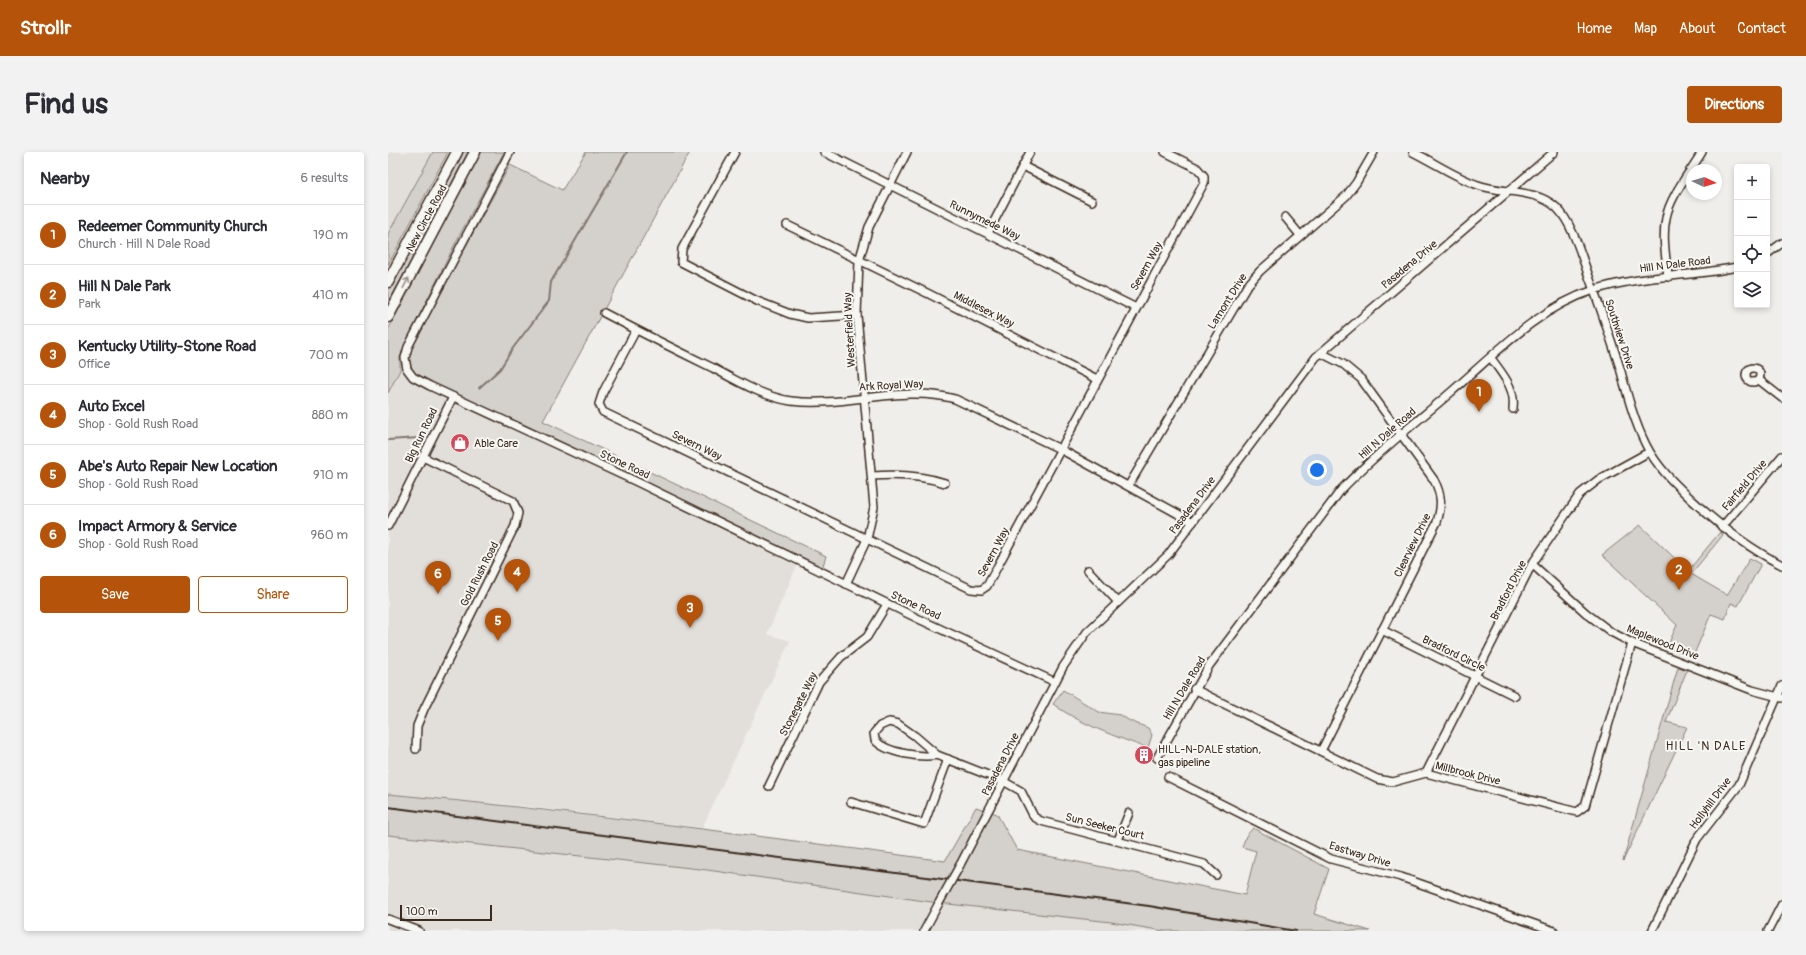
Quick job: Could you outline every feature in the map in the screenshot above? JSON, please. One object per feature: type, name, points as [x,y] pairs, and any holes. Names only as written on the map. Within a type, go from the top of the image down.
[{"type":"highway","name":"New Circle Road","points":[[388,282],[457,152]]},
{"type":"highway","name":"New Circle Road","points":[[388,317],[475,152]]},
{"type":"street","name":"Stone Road","points":[[510,152],[405,354],[405,365],[414,377],[453,397],[635,481],[887,604],[1055,682]]},
{"type":"street","points":[[735,152],[682,249],[681,262],[757,301],[790,314],[808,318],[857,315]]},
{"type":"street","name":"Runnymede Way","points":[[824,152],[1136,308]]},
{"type":"street","name":"Westerfield Way","points":[[846,584],[867,538],[874,513],[857,315],[859,261],[869,227],[907,152]]},
{"type":"street","points":[[988,233],[1030,152]]},
{"type":"street","name":"Severn Way","points":[[636,330],[603,392],[599,404],[603,412],[971,589],[981,590],[987,586],[1097,379],[1204,183],[1204,176],[1197,168],[1165,152]]},
{"type":"street","name":"Lamont Drive","points":[[1129,486],[1247,286],[1260,271],[1346,196],[1356,183],[1374,152]]},
{"type":"street","name":"Southview Drive","points":[[1413,152],[1471,182],[1508,192],[1538,196],[1558,209],[1569,226],[1610,335],[1636,421],[1649,452],[1666,474],[1722,527],[1748,546],[1782,565]]},
{"type":"street","name":"Pasadena Drive","points":[[924,931],[1055,682],[1081,639],[1160,562],[1193,522],[1320,353],[1554,152]]},
{"type":"street","points":[[1668,277],[1665,237],[1666,217],[1672,201],[1702,152]]},
{"type":"street","points":[[1023,166],[1092,201]]},
{"type":"street","points":[[1285,217],[1300,235]]},
{"type":"street","name":"Middlesex Way","points":[[787,225],[927,293],[1097,379]]},
{"type":"street","points":[[1770,252],[1782,243]]},
{"type":"street","name":"Hill N Dale Road","points":[[1157,758],[1194,689],[1221,649],[1341,490],[1357,473],[1401,434],[1491,358],[1551,310],[1567,300],[1593,290],[1617,284],[1734,267]]},
{"type":"street","name":"Ark Royal Way","points":[[604,313],[743,384],[783,399],[814,401],[912,393],[941,395],[968,404],[1060,449],[1193,522]]},
{"type":"street","name":"Clearview Drive","points":[[1320,353],[1336,360],[1356,374],[1434,480],[1439,490],[1442,506],[1437,522],[1321,751]]},
{"type":"street","points":[[1491,358],[1512,389],[1514,401],[1513,409]]},
{"type":"street","points":[[1759,380],[1782,398]]},
{"type":"street","name":"Big Run Road","points":[[388,526],[453,397]]},
{"type":"street","name":"Bradford Drive","points":[[1426,774],[1532,564],[1580,494],[1598,480],[1649,452]]},
{"type":"street","name":"Fairfield Drive","points":[[1722,527],[1782,456]]},
{"type":"street","name":"Gold Rush Road","points":[[416,749],[417,726],[424,709],[515,526],[518,513],[513,501],[424,457]]},
{"type":"street","points":[[872,476],[892,474],[918,476],[945,483]]},
{"type":"street","name":"Maplewood Drive","points":[[1532,564],[1592,619],[1632,643],[1752,690],[1779,698]]},
{"type":"street","points":[[1088,570],[1118,602]]},
{"type":"street","name":"Stonegate Way","points":[[769,786],[820,682],[841,657],[868,637],[887,604]]},
{"type":"street","name":"Bradford Circle","points":[[1382,630],[1515,696]]},
{"type":"street","name":"Millbrook Drive","points":[[1194,689],[1366,774],[1386,781],[1403,780],[1426,774],[1573,812],[1582,810],[1584,806],[1632,643]]},
{"type":"street","name":"Hollyhill Drive","points":[[1652,931],[1697,839],[1739,785],[1779,698],[1782,686]]},
{"type":"street","points":[[888,722],[898,724],[916,736],[937,755],[924,757],[885,748],[875,740],[874,733],[880,726],[888,722]]},
{"type":"street","name":"Sun Seeker Court","points":[[937,755],[1003,781],[1021,791],[1034,817],[1041,821],[1118,840],[1204,864],[1216,875]]},
{"type":"street","points":[[851,802],[924,824],[948,759]]},
{"type":"street","name":"Eastway Drive","points":[[1168,777],[1331,859],[1401,877],[1554,931]]},
{"type":"street","points":[[1118,840],[1129,813]]},
{"type":"street","points":[[1768,931],[1782,904]]},
{"type":"street","points":[[388,919],[419,931]]},
{"type":"shaded area","points":[[388,152],[433,152],[388,234]]},
{"type":"shaded area","points":[[433,152],[448,152],[388,265],[388,234]]},
{"type":"shaded area","points":[[461,152],[468,152],[388,304],[388,289]]},
{"type":"shaded area","points":[[481,152],[504,152],[458,238],[413,328],[400,357],[400,370],[388,393],[388,330]]},
{"type":"shaded area","points":[[586,152],[690,152],[543,421],[826,556],[821,572],[413,377],[405,358],[510,165],[562,190]]},
{"type":"shaded area","points":[[405,362],[799,561],[767,634],[790,641],[702,828],[523,806],[388,794],[388,393]]},
{"type":"shaded area","points":[[1640,525],[1688,571],[1720,532],[1723,535],[1691,574],[1727,595],[1750,558],[1761,564],[1738,606],[1731,603],[1725,619],[1711,614],[1693,657],[1667,647],[1677,625],[1602,555]]},
{"type":"shaded area","points":[[1678,667],[1687,670],[1666,722],[1687,727],[1623,861]]},
{"type":"shaded area","points":[[1063,690],[1099,712],[1120,715],[1130,721],[1148,728],[1152,735],[1148,748],[1124,740],[1063,711],[1053,704]]},
{"type":"shaded area","points":[[388,794],[597,816],[945,861],[976,807],[997,814],[1017,850],[1245,895],[1256,851],[1242,847],[1246,836],[1253,828],[1329,869],[1314,914],[1370,931],[1164,931],[1111,922],[939,903],[700,869],[388,835]]},
{"type":"shaded area","points":[[388,835],[700,869],[939,903],[1111,922],[1164,931],[388,931]]},
{"type":"waterway","points":[[479,388],[500,369],[513,348],[549,301],[551,282],[627,152]]},
{"type":"waterway","points":[[388,440],[419,438]]},
{"type":"railway","points":[[388,807],[1149,906],[1296,931]]},
{"type":"place","name":"Redeemer Community Church","points":[[1479,412]]},
{"type":"place","name":"Able Care","points":[[460,443]]},
{"type":"place","name":"Hill N Dale Park","points":[[1679,590]]},
{"type":"place","name":"Auto Excel","points":[[517,592]]},
{"type":"place","name":"Impact Armory & Service","points":[[438,594]]},
{"type":"place","name":"Kentucky Utility-Stone Road","points":[[690,628]]},
{"type":"place","name":"Abe's Auto Repair New Location","points":[[498,641]]},
{"type":"place","name":"HILL-N-DALE station, gas pipeline","points":[[1144,755]]},
{"type":"district","name":"HILL 'N DALE","points":[[1706,746]]}]
